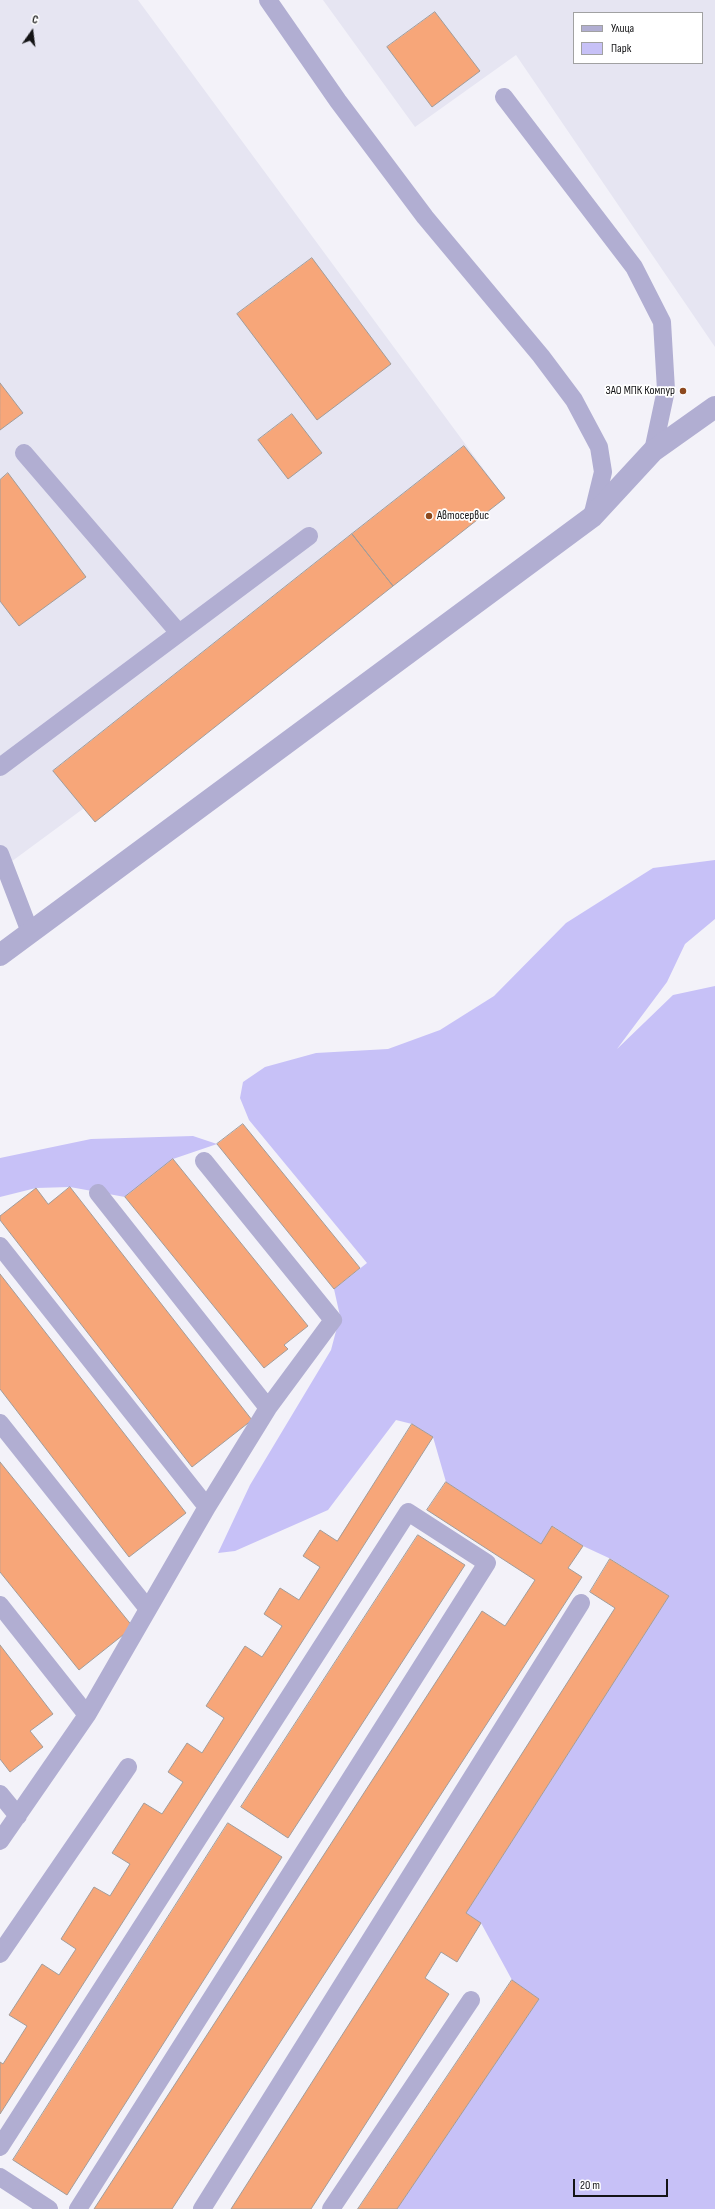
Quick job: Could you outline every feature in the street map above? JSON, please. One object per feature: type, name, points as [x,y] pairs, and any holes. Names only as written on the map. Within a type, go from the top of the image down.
[{"type":"street","points":[[0,955],[592,517],[653,451],[715,407]]},
{"type":"lane","points":[[268,0],[338,101],[425,217],[541,356],[574,400],[599,447],[603,472],[592,517]]},
{"type":"lane","points":[[504,97],[634,267],[662,322],[666,390],[653,451]]},
{"type":"lane","points":[[24,453],[179,633]]},
{"type":"lane","points":[[0,767],[309,536]]},
{"type":"lane","points":[[0,854],[30,932]]},
{"type":"lane","points":[[0,1841],[87,1715],[207,1507],[268,1408],[333,1320],[204,1161]]},
{"type":"lane","points":[[98,1193],[268,1408]]},
{"type":"lane","points":[[0,1246],[207,1507]]},
{"type":"lane","points":[[0,1423],[148,1609]]},
{"type":"lane","points":[[0,2147],[408,1512],[487,1563],[78,2209]]},
{"type":"lane","points":[[202,2209],[581,1603]]},
{"type":"lane","points":[[0,1605],[87,1715]]},
{"type":"lane","points":[[0,1954],[128,1767]]},
{"type":"lane","points":[[0,1794],[18,1816]]},
{"type":"lane","points":[[331,2209],[472,2000]]},
{"type":"lane","points":[[0,2177],[49,2209]]},
{"type":"shaded area","points":[[0,0],[138,0],[505,498],[0,870]]},
{"type":"shaded area","points":[[323,0],[715,0],[715,347],[516,55],[415,127]]},
{"type":"green space","points":[[715,860],[715,919],[685,944],[667,982],[617,1049],[673,995],[715,986],[715,2209],[397,2209],[539,1999],[512,1980],[481,1923],[466,1913],[669,1596],[611,1559],[583,1546],[553,1526],[541,1544],[446,1482],[433,1437],[412,1424],[396,1420],[328,1510],[235,1551],[218,1553],[250,1485],[331,1350],[340,1316],[334,1289],[367,1263],[249,1120],[240,1098],[243,1082],[265,1067],[316,1053],[388,1049],[440,1030],[494,996],[566,923],[653,868]]},
{"type":"green space","points":[[193,1136],[217,1144],[173,1159],[125,1197],[70,1187],[36,1188],[0,1197],[0,1158],[91,1139]]},
{"type":"building","points":[[435,12],[480,71],[432,107],[387,47]]},
{"type":"building","points":[[312,258],[391,364],[317,420],[237,314]]},
{"type":"building","points":[[0,383],[23,413],[0,430]]},
{"type":"building","points":[[292,414],[322,453],[288,479],[258,440]]},
{"type":"building","name":"Автосервис","points":[[464,446],[505,498],[393,586],[352,534]]},
{"type":"building","points":[[8,473],[86,577],[19,626],[0,601],[0,480]]},
{"type":"building","points":[[352,534],[393,586],[95,822],[53,771]]},
{"type":"building","points":[[243,1124],[360,1268],[334,1289],[217,1144]]},
{"type":"building","points":[[173,1159],[308,1326],[284,1345],[288,1349],[264,1368],[125,1197]]},
{"type":"building","points":[[70,1187],[252,1420],[192,1467],[0,1220],[0,1216],[36,1188],[48,1204]]},
{"type":"building","points":[[0,1274],[186,1513],[129,1557],[0,1389]]},
{"type":"building","points":[[412,1424],[433,1437],[0,2114],[0,2062],[3,2064],[27,2026],[9,2015],[42,1964],[59,1975],[76,1949],[61,1939],[94,1887],[110,1896],[130,1864],[112,1853],[144,1803],[162,1814],[183,1782],[168,1772],[187,1743],[202,1753],[224,1718],[206,1706],[245,1646],[262,1657],[282,1626],[264,1614],[280,1588],[299,1600],[320,1567],[303,1556],[320,1530],[337,1541]]},
{"type":"building","points":[[0,1462],[133,1627],[79,1670],[0,1572]]},
{"type":"building","points":[[446,1482],[541,1544],[552,1526],[583,1546],[568,1568],[582,1577],[172,2209],[94,2209],[482,1611],[505,1626],[535,1580],[427,1510]]},
{"type":"building","points":[[418,1535],[465,1565],[288,1838],[241,1807]]},
{"type":"building","points":[[610,1559],[669,1596],[466,1913],[481,1923],[457,1962],[441,1952],[425,1978],[449,1994],[311,2209],[231,2209],[615,1608],[590,1592]]},
{"type":"building","points":[[0,1645],[53,1714],[30,1731],[43,1747],[10,1772],[0,1759]]},
{"type":"building","points":[[228,1823],[282,1857],[67,2195],[13,2160]]},
{"type":"building","points":[[512,1980],[539,1999],[397,2209],[358,2209]]},
{"type":"place","name":"ЗАО МПК Компур","points":[[683,391]]},
{"type":"place","name":"Автосервис","points":[[429,516]]}]
